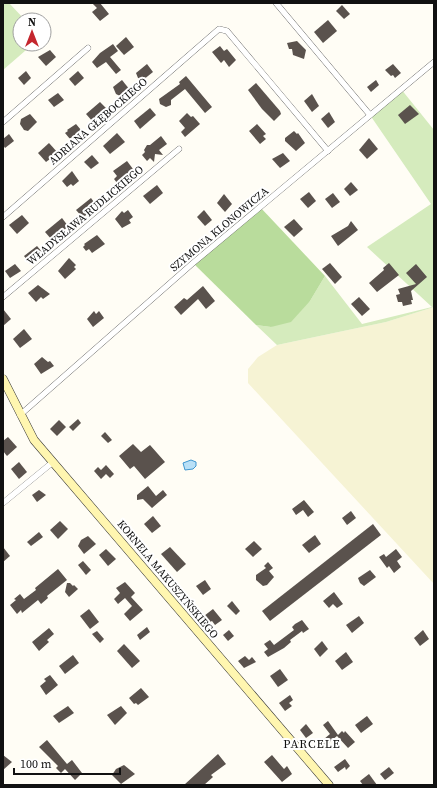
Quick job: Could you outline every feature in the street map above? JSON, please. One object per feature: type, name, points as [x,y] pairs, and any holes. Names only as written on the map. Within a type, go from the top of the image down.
[{"type":"street","points":[[276,3],[370,115]]},
{"type":"street","name":"ADRIANA GŁĘBOCKIEGO","points":[[3,217],[219,30],[227,31],[328,151]]},
{"type":"street","points":[[3,122],[88,48]]},
{"type":"street","name":"SZYMONA KLONOWICZA","points":[[20,415],[193,263],[434,62]]},
{"type":"street","name":"WŁADYSŁAWA RUDLICKIEGO","points":[[3,297],[179,149]]},
{"type":"street","name":"KORNELA MAKUSZYŃSKIEGO","points":[[3,379],[20,415],[32,435],[53,462],[329,785]]},
{"type":"street","points":[[3,503],[53,462]]},
{"type":"shaded area","points":[[434,307],[434,584],[248,383],[248,369],[258,357],[277,345],[386,322]]},
{"type":"green space","points":[[3,3],[9,3],[17,12],[12,12],[12,52],[24,52],[3,70]]},
{"type":"green space","points":[[401,89],[434,130],[434,307],[386,322],[277,345],[256,325],[271,327],[310,301],[325,276],[362,324],[432,307],[367,247],[431,204],[370,115]]},
{"type":"green space","points":[[260,207],[325,276],[310,301],[291,322],[271,327],[256,325],[193,263]]},
{"type":"water","points":[[191,460],[196,462],[196,466],[193,469],[185,470],[183,463]]},
{"type":"building","points":[[92,3],[100,3],[109,14],[100,21],[92,12],[97,8]]},
{"type":"building","points":[[342,5],[350,14],[344,19],[336,11]]},
{"type":"building","points":[[328,20],[337,31],[323,43],[314,32]]},
{"type":"building","points":[[126,37],[134,47],[124,55],[116,46]]},
{"type":"building","points":[[297,41],[306,50],[304,59],[293,55],[292,49],[289,49],[287,43]]},
{"type":"building","points":[[113,44],[118,51],[110,57],[121,70],[116,74],[106,62],[97,68],[92,62],[100,53]]},
{"type":"building","points":[[220,46],[224,51],[227,49],[236,60],[229,67],[224,60],[221,63],[212,52]]},
{"type":"building","points":[[47,52],[52,52],[56,57],[46,66],[38,57]]},
{"type":"building","points":[[147,64],[153,72],[143,80],[138,78],[136,73]]},
{"type":"building","points":[[393,64],[401,73],[395,78],[385,70]]},
{"type":"building","points":[[26,71],[31,78],[24,85],[18,78]]},
{"type":"building","points":[[78,71],[84,78],[75,86],[69,79]]},
{"type":"building","points":[[186,76],[212,107],[205,113],[185,89],[171,100],[171,105],[166,107],[160,104],[159,99],[180,84],[179,82]]},
{"type":"building","points":[[122,80],[130,90],[122,97],[116,94],[113,87]]},
{"type":"building","points":[[376,80],[379,85],[371,92],[367,87]]},
{"type":"building","points":[[256,83],[280,111],[281,114],[274,121],[262,109],[248,90]]},
{"type":"building","points":[[58,93],[64,100],[54,107],[48,100]]},
{"type":"building","points":[[312,94],[319,106],[312,112],[304,101]]},
{"type":"building","points":[[100,102],[106,108],[100,112],[103,115],[93,122],[86,114]]},
{"type":"building","points":[[410,105],[419,114],[405,124],[398,115]]},
{"type":"building","points":[[150,108],[156,115],[140,129],[134,121]]},
{"type":"building","points":[[329,112],[335,122],[328,128],[321,119]]},
{"type":"building","points":[[187,113],[191,117],[193,116],[200,124],[185,137],[181,132],[185,128],[179,121]]},
{"type":"building","points":[[30,114],[37,122],[28,131],[24,130],[20,124],[21,119]]},
{"type":"building","points":[[76,124],[81,130],[70,139],[65,133]]},
{"type":"building","points":[[257,124],[266,134],[263,136],[266,139],[260,144],[249,131]]},
{"type":"building","points":[[294,131],[297,134],[298,133],[305,143],[296,151],[285,141],[285,138]]},
{"type":"building","points":[[117,133],[125,142],[110,154],[103,146]]},
{"type":"building","points":[[9,134],[14,141],[5,148],[3,145],[3,139]]},
{"type":"building","points":[[161,136],[167,144],[159,150],[163,155],[155,154],[154,162],[150,158],[147,161],[142,155],[145,152],[144,150],[147,145],[150,145]]},
{"type":"building","points":[[369,138],[378,149],[367,159],[359,150]]},
{"type":"building","points":[[49,143],[58,153],[46,162],[38,153]]},
{"type":"building","points":[[283,153],[290,161],[280,168],[272,159]]},
{"type":"building","points":[[92,155],[99,163],[91,169],[84,162]]},
{"type":"building","points":[[127,161],[133,169],[122,179],[126,184],[121,188],[114,179],[117,176],[113,171]]},
{"type":"building","points":[[72,171],[79,181],[73,186],[71,184],[67,187],[62,181]]},
{"type":"building","points":[[351,182],[358,190],[350,196],[344,189]]},
{"type":"building","points":[[157,185],[163,193],[150,204],[143,196]]},
{"type":"building","points":[[309,192],[316,201],[308,208],[300,199]]},
{"type":"building","points":[[333,193],[340,202],[332,208],[325,199]]},
{"type":"building","points":[[224,194],[232,204],[225,212],[217,203]]},
{"type":"building","points":[[91,198],[96,205],[83,218],[76,210]]},
{"type":"building","points":[[128,210],[133,217],[129,220],[131,223],[122,228],[115,219],[122,211],[124,213]]},
{"type":"building","points":[[204,210],[212,220],[205,226],[197,217]]},
{"type":"building","points":[[22,215],[29,223],[17,234],[9,225]]},
{"type":"building","points":[[62,218],[68,226],[61,234],[52,240],[45,232]]},
{"type":"building","points":[[294,219],[303,229],[294,237],[284,227]]},
{"type":"building","points":[[351,221],[358,230],[338,246],[331,236],[348,226]]},
{"type":"building","points":[[97,235],[105,244],[92,253],[89,249],[86,251],[83,247],[85,245],[84,244]]},
{"type":"building","points":[[37,246],[43,253],[30,264],[24,256]]},
{"type":"building","points":[[69,258],[76,265],[74,267],[76,269],[65,279],[58,271]]},
{"type":"building","points":[[330,263],[342,277],[335,284],[322,269]]},
{"type":"building","points":[[389,263],[399,275],[377,292],[369,283],[384,270],[383,268]]},
{"type":"building","points":[[15,264],[21,271],[10,278],[5,271]]},
{"type":"building","points":[[416,264],[427,277],[411,291],[413,300],[411,300],[412,304],[403,306],[402,302],[398,302],[396,295],[400,294],[398,289],[416,284],[406,273]]},
{"type":"building","points":[[38,285],[50,294],[43,299],[41,297],[36,302],[28,293]]},
{"type":"building","points":[[203,286],[215,301],[206,309],[198,299],[181,315],[174,307],[184,298],[187,300]]},
{"type":"building","points":[[359,297],[370,309],[362,316],[351,304]]},
{"type":"building","points":[[3,309],[11,319],[3,326]]},
{"type":"building","points":[[94,311],[96,314],[99,311],[104,318],[93,327],[87,319]]},
{"type":"building","points":[[24,329],[32,339],[20,348],[13,339]]},
{"type":"building","points":[[42,357],[48,362],[50,361],[54,366],[41,374],[34,364]]},
{"type":"building","points":[[78,419],[81,423],[73,431],[69,427]]},
{"type":"building","points":[[59,420],[66,427],[57,436],[50,429]]},
{"type":"building","points":[[105,432],[112,440],[108,443],[101,436]]},
{"type":"building","points":[[8,437],[17,447],[7,456],[3,451],[3,441]]},
{"type":"building","points":[[133,444],[141,452],[150,445],[165,462],[145,479],[134,466],[130,469],[119,456]]},
{"type":"building","points":[[19,462],[27,472],[19,479],[11,469]]},
{"type":"building","points":[[106,465],[114,474],[110,478],[106,474],[101,479],[94,471],[98,467],[101,470]]},
{"type":"building","points":[[148,486],[156,496],[163,490],[167,495],[152,508],[143,499],[137,500],[137,495]]},
{"type":"building","points":[[39,490],[46,495],[37,502],[32,495]]},
{"type":"building","points":[[304,500],[314,512],[308,517],[303,510],[296,515],[292,509]]},
{"type":"building","points":[[351,511],[356,518],[347,525],[342,518]]},
{"type":"building","points":[[153,516],[161,526],[152,533],[144,524]]},
{"type":"building","points":[[60,521],[68,529],[58,539],[50,530]]},
{"type":"building","points":[[373,524],[381,535],[270,621],[262,611]]},
{"type":"building","points":[[39,532],[43,537],[31,546],[27,542]]},
{"type":"building","points":[[315,535],[321,544],[309,553],[302,545]]},
{"type":"building","points":[[88,536],[96,544],[84,554],[78,546],[81,540]]},
{"type":"building","points":[[254,541],[262,549],[253,557],[245,549]]},
{"type":"building","points":[[3,547],[10,556],[3,562]]},
{"type":"building","points":[[170,547],[186,564],[177,572],[161,554]]},
{"type":"building","points":[[106,549],[116,559],[108,566],[99,555]]},
{"type":"building","points":[[396,549],[402,557],[397,561],[401,567],[394,573],[389,566],[387,568],[379,557],[384,554],[386,557]]},
{"type":"building","points":[[83,561],[91,570],[86,575],[78,565]]},
{"type":"building","points":[[268,562],[273,568],[269,571],[274,577],[267,585],[263,586],[256,580],[256,575],[266,568],[264,566]]},
{"type":"building","points":[[58,569],[67,580],[47,596],[48,598],[41,604],[38,600],[22,613],[21,610],[17,614],[10,605],[16,600],[14,599],[20,594],[24,599]]},
{"type":"building","points":[[370,570],[376,577],[364,586],[360,583],[358,578]]},
{"type":"building","points":[[205,580],[211,589],[203,595],[196,586]]},
{"type":"building","points":[[125,582],[135,593],[131,597],[143,610],[130,621],[124,614],[132,606],[125,598],[118,604],[114,599],[120,593],[116,588]]},
{"type":"building","points":[[67,583],[70,583],[73,586],[74,585],[78,589],[69,597],[65,592]]},
{"type":"building","points":[[334,592],[343,604],[337,608],[333,604],[329,608],[323,601]]},
{"type":"building","points":[[232,601],[240,611],[236,615],[227,606]]},
{"type":"building","points":[[89,609],[99,622],[90,629],[80,616]]},
{"type":"building","points":[[213,609],[222,620],[215,625],[204,616]]},
{"type":"building","points":[[359,616],[364,623],[352,633],[346,625]]},
{"type":"building","points":[[302,620],[309,629],[303,633],[302,631],[290,640],[291,642],[284,648],[268,657],[264,652],[268,649],[264,644],[270,640],[274,645],[294,630],[292,627]]},
{"type":"building","points":[[147,627],[150,632],[140,640],[137,635]]},
{"type":"building","points":[[49,628],[54,634],[47,640],[49,642],[39,651],[32,642]]},
{"type":"building","points":[[229,630],[234,636],[228,641],[223,635]]},
{"type":"building","points":[[423,630],[429,639],[420,646],[414,638]]},
{"type":"building","points":[[97,631],[104,639],[100,643],[92,634]]},
{"type":"building","points":[[322,641],[328,649],[320,657],[314,649]]},
{"type":"building","points":[[124,644],[140,661],[132,668],[117,651]]},
{"type":"building","points":[[346,652],[353,662],[342,670],[335,661]]},
{"type":"building","points":[[73,655],[79,663],[65,674],[59,666]]},
{"type":"building","points":[[245,656],[249,660],[252,657],[256,662],[244,668],[238,661]]},
{"type":"building","points":[[280,669],[288,680],[278,687],[270,676]]},
{"type":"building","points":[[50,675],[58,685],[46,695],[40,686],[46,681],[44,679]]},
{"type":"building","points":[[141,688],[149,697],[138,705],[136,703],[134,704],[129,698]]},
{"type":"building","points":[[290,695],[293,700],[289,703],[292,706],[285,711],[279,703]]},
{"type":"building","points":[[68,706],[74,713],[59,723],[53,716]]},
{"type":"building","points":[[121,706],[127,713],[115,725],[107,715]]},
{"type":"building","points":[[367,716],[373,724],[361,733],[355,725]]},
{"type":"building","points":[[328,721],[338,735],[342,731],[344,733],[345,731],[355,742],[348,748],[337,736],[322,748],[318,744],[330,734],[323,725]]},
{"type":"building","points":[[306,724],[313,733],[306,738],[300,730]]},
{"type":"building","points":[[47,740],[67,764],[72,760],[82,773],[75,780],[65,769],[61,773],[56,768],[58,766],[39,747]]},
{"type":"building","points":[[218,754],[226,764],[211,775],[213,777],[204,785],[184,785]]},
{"type":"building","points":[[3,755],[12,762],[3,770]]},
{"type":"building","points":[[272,755],[284,769],[287,766],[292,774],[282,782],[264,762]]},
{"type":"building","points":[[345,759],[350,766],[346,770],[345,767],[338,772],[334,767]]},
{"type":"building","points":[[124,765],[135,774],[121,784],[112,775],[116,769]]},
{"type":"building","points":[[389,767],[394,773],[385,780],[380,774]]},
{"type":"building","points":[[369,774],[377,785],[363,785],[360,781]]},
{"type":"district","name":"PARCELE","points":[[312,744]]}]
